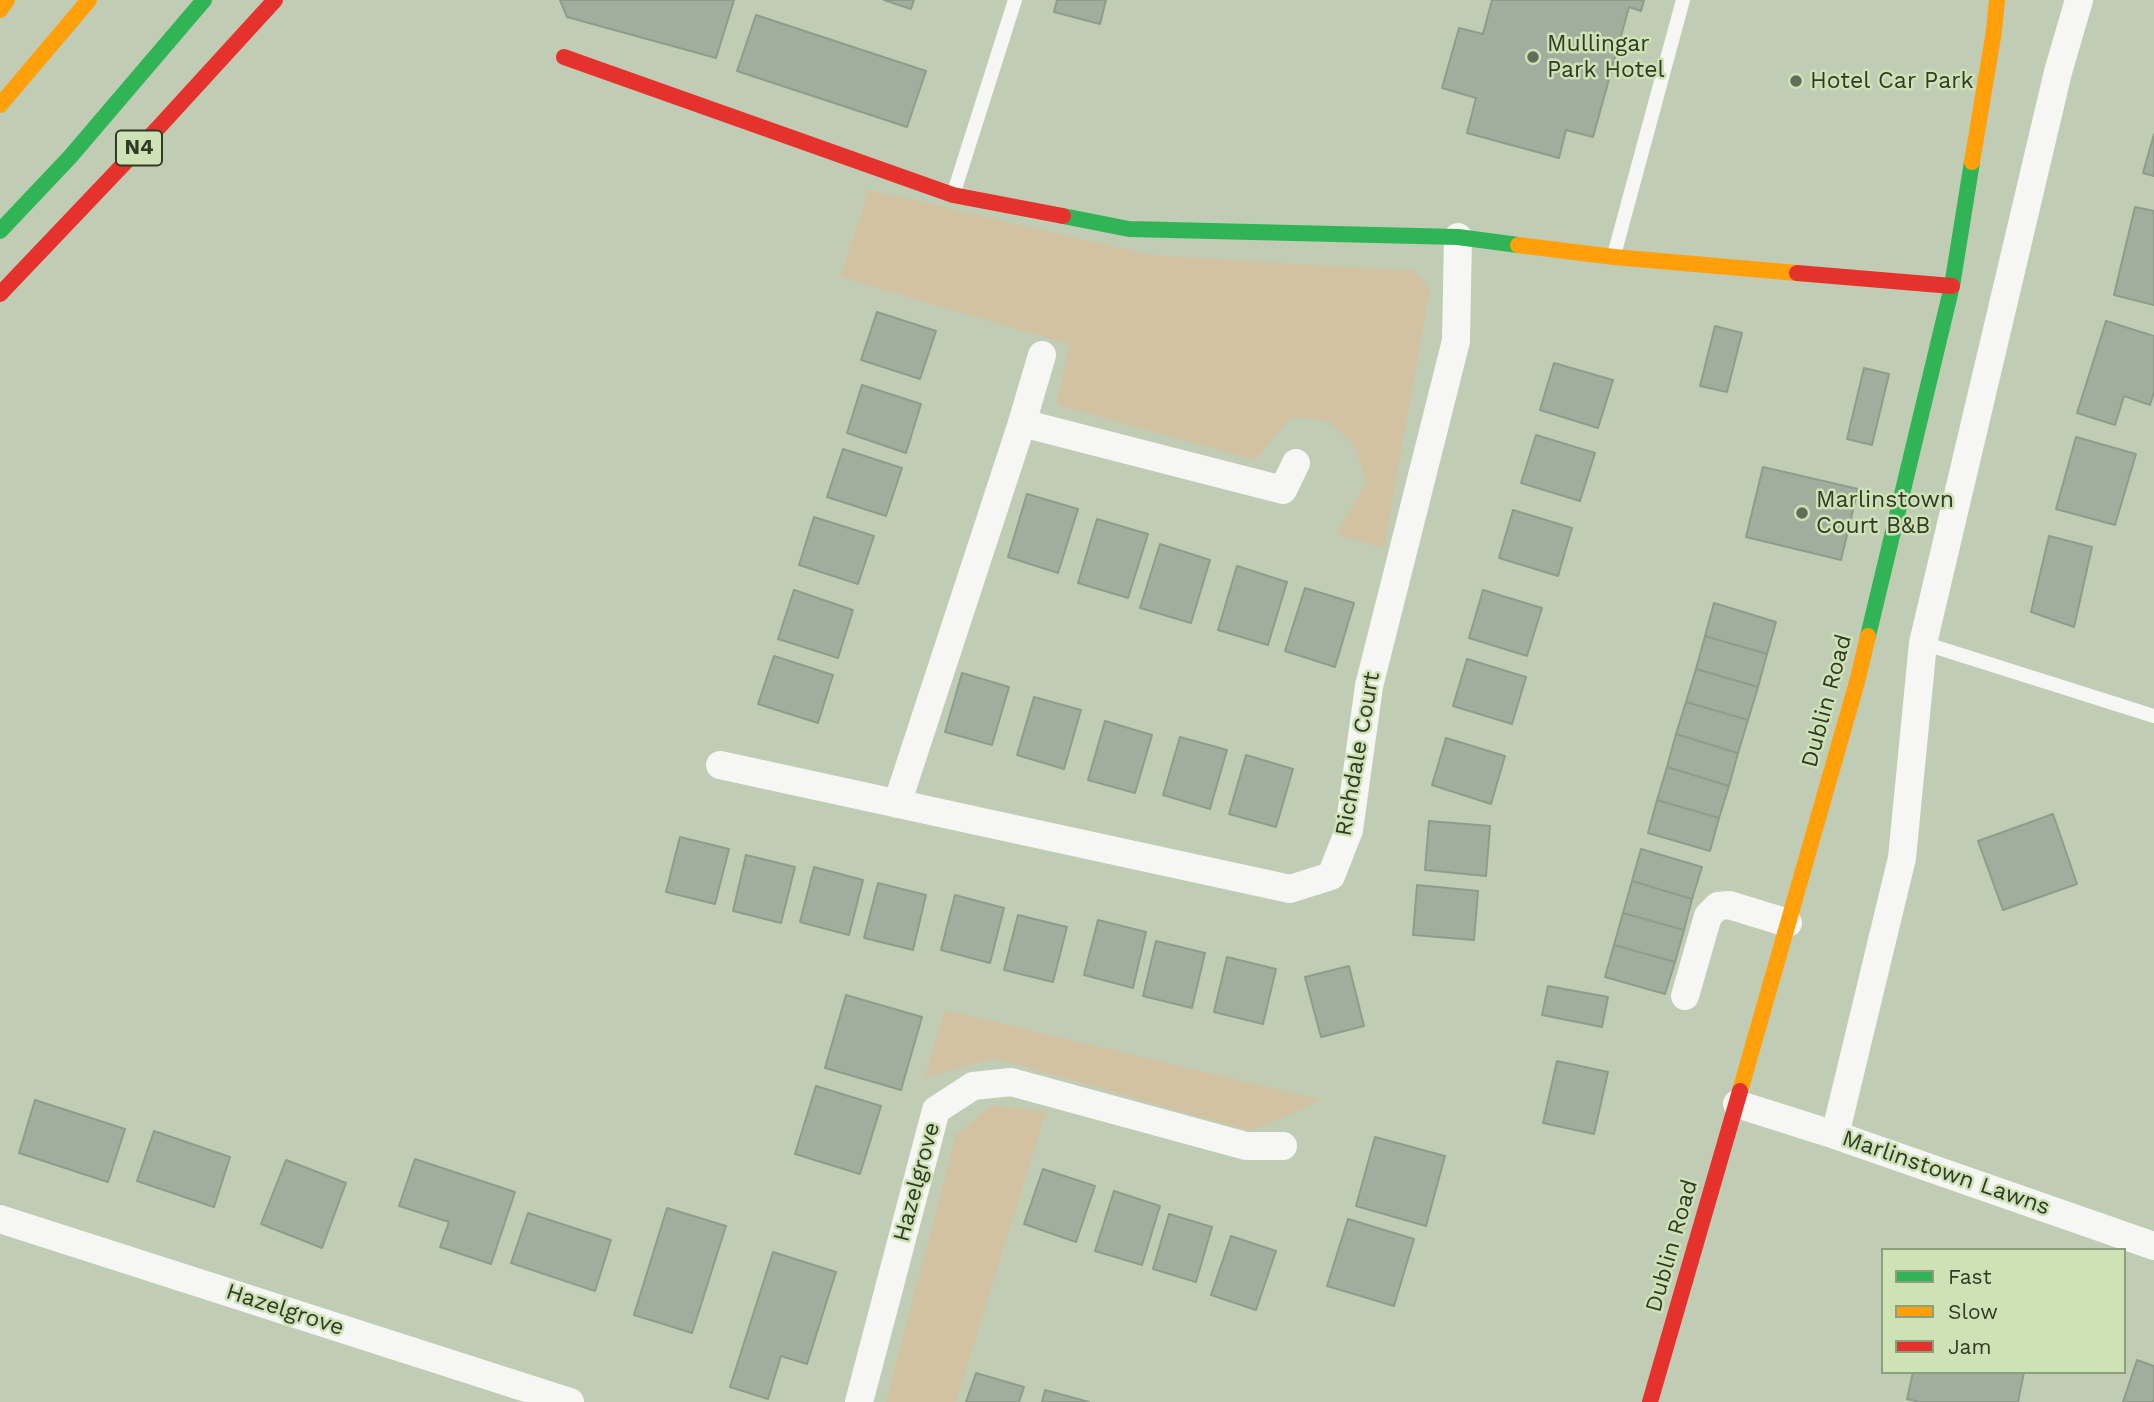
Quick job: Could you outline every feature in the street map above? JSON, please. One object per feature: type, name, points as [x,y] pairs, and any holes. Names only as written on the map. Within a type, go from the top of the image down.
[{"type":"main road","points":[[0,10],[7,0]]},
{"type":"main road","points":[[0,106],[89,0]]},
{"type":"main road","name":"N4","points":[[0,231],[70,157],[204,0]]},
{"type":"main road","name":"N4","points":[[0,294],[275,0]]},
{"type":"main road","name":"Dublin Road","points":[[1650,1402],[1857,682],[1952,286],[1997,0]]},
{"type":"main road","points":[[564,57],[953,195],[1129,229],[1458,237],[1614,257],[1952,286]]},
{"type":"street","points":[[1835,1135],[1902,858],[1923,643],[2054,85],[2079,0]]},
{"type":"street","name":"Richdale Court","points":[[720,765],[1290,889],[1331,876],[1349,830],[1369,686],[1455,341],[1458,237]]},
{"type":"street","points":[[897,804],[1042,355]]},
{"type":"street","points":[[1022,423],[1283,490],[1296,463]]},
{"type":"street","points":[[1685,996],[1708,916],[1718,906],[1739,907],[1788,923]]},
{"type":"street","name":"Hazelgrove","points":[[859,1402],[936,1111],[973,1086],[1011,1082],[1246,1146],[1283,1146]]},
{"type":"street","name":"Marlinstown Lawns","points":[[1737,1104],[1835,1135],[2154,1246]]},
{"type":"street","name":"Hazelgrove","points":[[0,1219],[570,1402]]},
{"type":"lane","points":[[953,195],[1015,0]]},
{"type":"lane","points":[[1614,257],[1683,0]]},
{"type":"lane","points":[[1923,643],[2154,716]]},
{"type":"shaded area","points":[[869,190],[1150,255],[1415,271],[1430,290],[1384,548],[1336,535],[1367,481],[1353,444],[1328,421],[1291,417],[1255,460],[1057,405],[1069,344],[840,277]]},
{"type":"shaded area","points":[[945,1010],[1322,1100],[1251,1131],[995,1058],[924,1078]]},
{"type":"shaded area","points":[[992,1105],[1046,1112],[956,1402],[886,1402],[956,1135]]},
{"type":"building","points":[[560,0],[734,0],[716,58],[567,17]]},
{"type":"building","points":[[884,0],[914,0],[911,9]]},
{"type":"building","points":[[1057,0],[1106,0],[1100,24],[1054,12]]},
{"type":"building","name":"Mullingar Park Hotel","points":[[1492,0],[1644,0],[1641,11],[1629,7],[1593,137],[1566,130],[1559,158],[1467,133],[1476,98],[1442,88],[1459,28],[1483,34]]},
{"type":"building","points":[[756,15],[926,71],[907,127],[737,71]]},
{"type":"building","points":[[2154,134],[2154,176],[2143,173]]},
{"type":"building","points":[[2135,207],[2154,211],[2154,305],[2114,295]]},
{"type":"building","points":[[877,312],[936,331],[920,379],[861,360]]},
{"type":"building","points":[[2106,321],[2154,336],[2154,392],[2150,405],[2124,396],[2115,425],[2077,413]]},
{"type":"building","points":[[1715,326],[1742,333],[1727,392],[1700,386]]},
{"type":"building","points":[[1554,363],[1613,380],[1598,428],[1540,410]]},
{"type":"building","points":[[1864,368],[1889,374],[1872,445],[1847,439]]},
{"type":"building","points":[[862,385],[921,404],[906,453],[847,433]]},
{"type":"building","points":[[1536,435],[1595,453],[1580,501],[1521,483]]},
{"type":"building","points":[[2076,437],[2136,454],[2115,525],[2056,509]]},
{"type":"building","points":[[843,449],[902,468],[886,516],[827,497]]},
{"type":"building","name":"Marlinstown Court B&B","points":[[1763,467],[1858,489],[1841,560],[1746,537]]},
{"type":"building","points":[[1027,494],[1078,509],[1058,573],[1008,557]]},
{"type":"building","points":[[1513,510],[1572,528],[1558,576],[1499,558]]},
{"type":"building","points":[[814,517],[874,536],[858,584],[799,565]]},
{"type":"building","points":[[1097,519],[1148,534],[1128,598],[1078,583]]},
{"type":"building","points":[[2049,536],[2092,547],[2074,627],[2031,612]]},
{"type":"building","points":[[1160,544],[1210,560],[1191,623],[1140,608]]},
{"type":"building","points":[[1237,566],[1287,582],[1268,645],[1218,630]]},
{"type":"building","points":[[1305,588],[1354,603],[1335,667],[1285,651]]},
{"type":"building","points":[[794,590],[853,610],[838,658],[778,639]]},
{"type":"building","points":[[1483,590],[1542,608],[1527,656],[1469,638]]},
{"type":"building","points":[[1714,603],[1776,622],[1767,654],[1705,636]]},
{"type":"building","points":[[1705,636],[1767,654],[1758,687],[1696,669]]},
{"type":"building","points":[[774,656],[833,675],[818,723],[758,704]]},
{"type":"building","points":[[1467,659],[1526,677],[1512,724],[1453,706]]},
{"type":"building","points":[[1696,669],[1758,687],[1748,720],[1686,702]]},
{"type":"building","points":[[962,673],[1009,687],[992,745],[945,732]]},
{"type":"building","points":[[1034,697],[1081,710],[1064,769],[1017,755]]},
{"type":"building","points":[[1686,702],[1748,720],[1738,753],[1676,734]]},
{"type":"building","points":[[1105,721],[1152,735],[1135,793],[1088,780]]},
{"type":"building","points":[[1676,734],[1738,753],[1729,786],[1667,767]]},
{"type":"building","points":[[1180,737],[1227,750],[1210,809],[1163,795]]},
{"type":"building","points":[[1446,738],[1505,756],[1491,804],[1432,785]]},
{"type":"building","points":[[1246,755],[1293,769],[1276,827],[1229,814]]},
{"type":"building","points":[[1667,767],[1729,786],[1719,818],[1657,800]]},
{"type":"building","points":[[1657,800],[1719,818],[1710,851],[1648,833]]},
{"type":"building","points":[[2053,814],[2077,884],[2003,910],[1978,841]]},
{"type":"building","points":[[1429,821],[1490,826],[1486,876],[1425,870]]},
{"type":"building","points":[[680,837],[729,849],[715,904],[666,892]]},
{"type":"building","points":[[1641,849],[1702,867],[1692,899],[1632,881]]},
{"type":"building","points":[[746,855],[795,867],[781,923],[733,911]]},
{"type":"building","points":[[814,867],[863,880],[849,935],[800,922]]},
{"type":"building","points":[[1632,881],[1692,899],[1684,930],[1623,913]]},
{"type":"building","points":[[878,883],[926,895],[913,950],[864,938]]},
{"type":"building","points":[[1417,885],[1478,891],[1474,940],[1413,935]]},
{"type":"building","points":[[955,895],[1004,908],[990,963],[941,950]]},
{"type":"building","points":[[1623,913],[1684,930],[1675,962],[1614,945]]},
{"type":"building","points":[[1018,915],[1067,927],[1053,982],[1004,970]]},
{"type":"building","points":[[1098,920],[1146,932],[1133,988],[1084,975]]},
{"type":"building","points":[[1156,941],[1205,953],[1192,1008],[1143,996]]},
{"type":"building","points":[[1614,945],[1675,962],[1665,994],[1605,977]]},
{"type":"building","points":[[1227,957],[1276,969],[1263,1024],[1214,1012]]},
{"type":"building","points":[[1349,966],[1364,1026],[1321,1037],[1305,977]]},
{"type":"building","points":[[1548,986],[1608,997],[1602,1027],[1542,1015]]},
{"type":"building","points":[[846,995],[922,1017],[901,1090],[825,1068]]},
{"type":"building","points":[[1557,1061],[1608,1072],[1594,1134],[1543,1123]]},
{"type":"building","points":[[816,1086],[881,1106],[860,1174],[795,1154]]},
{"type":"building","points":[[35,1100],[125,1129],[108,1182],[19,1153]]},
{"type":"building","points":[[154,1131],[230,1157],[214,1207],[137,1181]]},
{"type":"building","points":[[1375,1137],[1445,1156],[1426,1226],[1356,1206]]},
{"type":"building","points":[[415,1159],[515,1192],[491,1264],[440,1247],[449,1222],[399,1206]]},
{"type":"building","points":[[286,1160],[346,1183],[322,1248],[261,1224]]},
{"type":"building","points":[[1043,1169],[1095,1186],[1076,1242],[1024,1224]]},
{"type":"building","points":[[1114,1191],[1160,1206],[1142,1265],[1095,1251]]},
{"type":"building","points":[[667,1208],[726,1226],[692,1333],[634,1315]]},
{"type":"building","points":[[528,1213],[611,1240],[595,1291],[511,1263]]},
{"type":"building","points":[[1169,1214],[1212,1227],[1196,1282],[1153,1269]]},
{"type":"building","points":[[1348,1219],[1414,1239],[1394,1306],[1327,1286]]},
{"type":"building","points":[[1231,1236],[1276,1251],[1256,1310],[1211,1295]]},
{"type":"building","points":[[773,1252],[836,1272],[807,1364],[781,1356],[768,1399],[730,1387]]},
{"type":"building","points":[[2137,1360],[2154,1366],[2154,1402],[2123,1402]]},
{"type":"building","points":[[976,1373],[1024,1387],[1019,1402],[966,1402]]},
{"type":"building","points":[[1913,1374],[2024,1374],[2018,1402],[1920,1402],[1907,1399]]},
{"type":"building","points":[[1045,1390],[1089,1402],[1042,1402]]},
{"type":"traffic: fast","points":[[0,231],[70,157],[204,0]]},
{"type":"traffic: fast","points":[[1868,636],[1952,286],[1972,162]]},
{"type":"traffic: fast","points":[[1063,216],[1129,229],[1458,237],[1518,245]]},
{"type":"traffic: slow","points":[[0,10],[7,0]]},
{"type":"traffic: slow","points":[[0,105],[89,0]]},
{"type":"traffic: slow","points":[[1972,162],[1997,0]]},
{"type":"traffic: slow","points":[[1518,245],[1614,257],[1797,273]]},
{"type":"traffic: slow","points":[[1740,1091],[1868,636]]},
{"type":"traffic: jam","points":[[0,294],[275,0]]},
{"type":"traffic: jam","points":[[564,57],[953,195],[1063,216]]},
{"type":"traffic: jam","points":[[1797,273],[1952,286]]},
{"type":"traffic: jam","points":[[1650,1402],[1740,1091]]},
{"type":"place","name":"Mullingar Park Hotel","points":[[1533,57]]},
{"type":"place","name":"Hotel Car Park","points":[[1796,81]]},
{"type":"place","name":"Marlinstown Court B&B","points":[[1802,513]]}]
